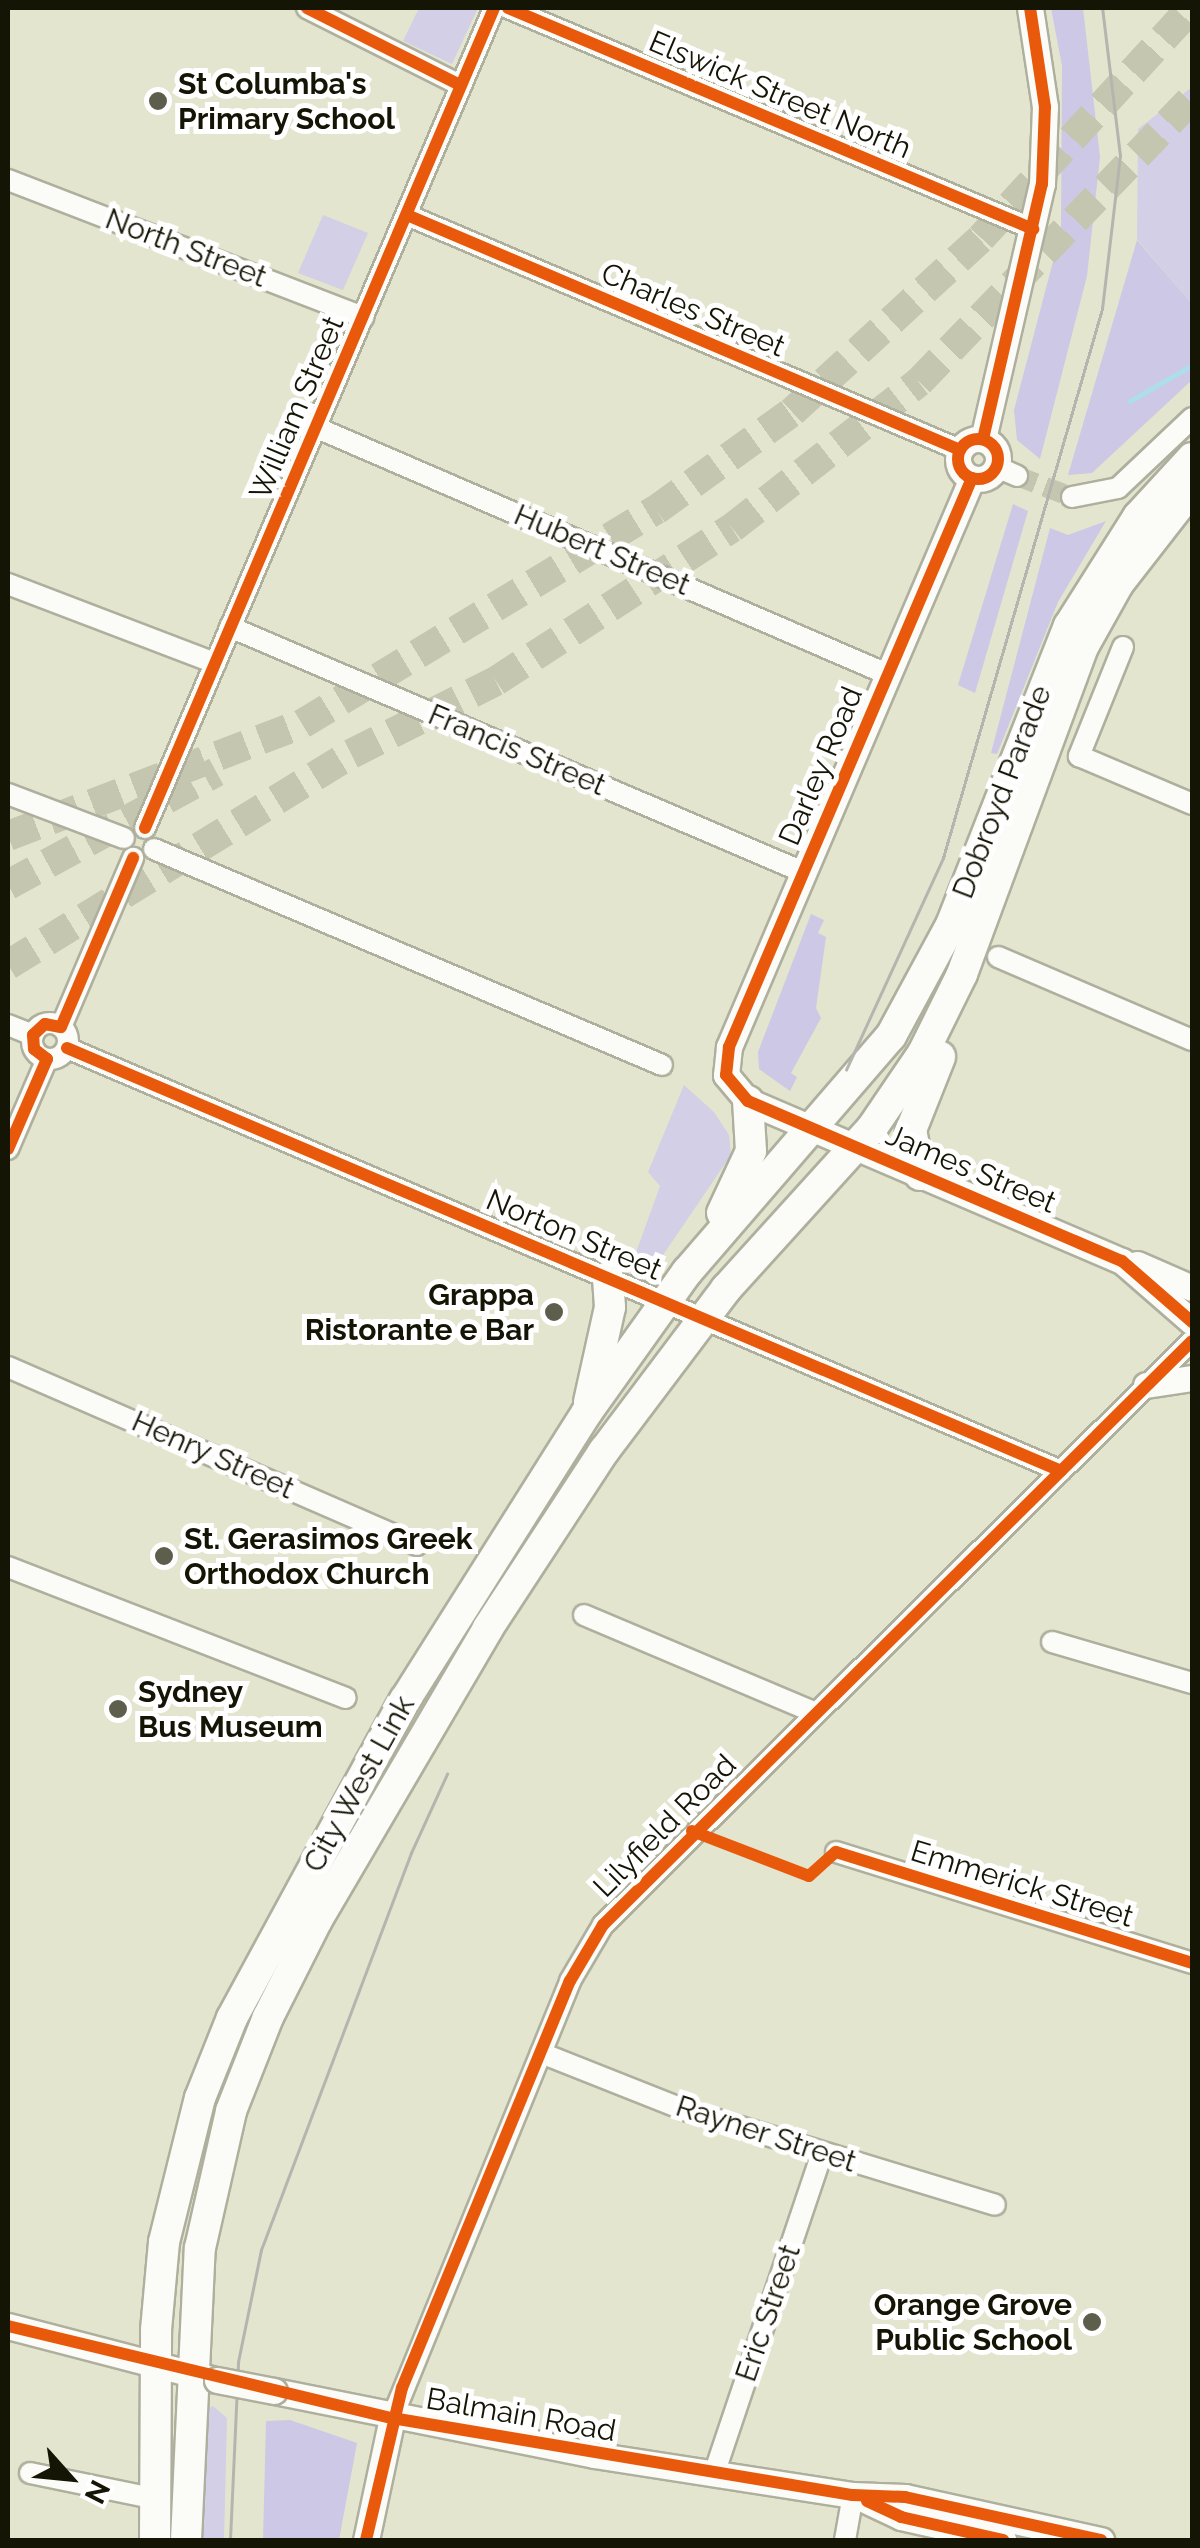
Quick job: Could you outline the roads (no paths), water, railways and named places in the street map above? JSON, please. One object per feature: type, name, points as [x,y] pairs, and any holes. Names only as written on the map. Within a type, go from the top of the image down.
[{"type":"highway","name":"Dobroyd Parade","points":[[814,1130],[891,1036],[927,976],[1046,677],[1101,569],[1192,458]]},
{"type":"highway","name":"Dobroyd Parade","points":[[855,1147],[898,1093],[942,1014],[1083,647],[1118,584],[1192,490]]},
{"type":"highway","points":[[920,1175],[910,1130],[941,1057],[942,1014]]},
{"type":"highway","points":[[719,1236],[722,1214],[752,1150],[748,1101]]},
{"type":"highway","name":"City West Link","points":[[155,2540],[156,2365],[171,2205],[200,2098],[232,2018],[405,1700],[586,1412],[666,1301],[814,1130]]},
{"type":"highway","name":"City West Link","points":[[186,2540],[203,2377],[210,2194],[231,2111],[268,2017],[317,1920],[488,1628],[637,1402],[703,1318],[855,1147]]},
{"type":"highway","points":[[586,1412],[610,1308],[608,1278]]},
{"type":"main road","points":[[971,444],[996,450],[1007,472],[972,478],[961,470],[1033,229],[1045,120],[1030,8]]},
{"type":"main road","name":"Darley Road","points":[[726,1075],[728,1047],[972,478]]},
{"type":"main road","name":"James Street","points":[[726,1075],[748,1101],[1122,1261],[1170,1273],[1192,1288]]},
{"type":"main road","name":"James Street","points":[[1122,1261],[1192,1322]]},
{"type":"main road","points":[[1146,1385],[1192,1378]]},
{"type":"main road","name":"Balmain Road","points":[[8,2326],[203,2377],[392,2418],[714,2474],[853,2495],[906,2497],[1051,2535],[1101,2540]]},
{"type":"main road","name":"Lilyfield Road","points":[[366,2540],[392,2418]]},
{"type":"main road","name":"Balmain Road","points":[[853,2495],[902,2517],[1003,2540]]},
{"type":"street","points":[[307,8],[460,85]]},
{"type":"street","name":"William Street","points":[[145,828],[494,8]]},
{"type":"street","name":"Elswick Street North","points":[[508,8],[1033,229]]},
{"type":"street","name":"North Street","points":[[8,180],[364,316]]},
{"type":"street","name":"Charles Street","points":[[407,214],[971,444]]},
{"type":"street","points":[[1072,497],[1118,488],[1192,418]]},
{"type":"street","name":"Hubert Street","points":[[315,427],[887,674]]},
{"type":"street","points":[[8,584],[214,664]]},
{"type":"street","name":"Francis Street","points":[[230,627],[803,872]]},
{"type":"street","points":[[1122,648],[1079,756],[1192,804]]},
{"type":"street","points":[[8,794],[128,848],[154,849],[662,1065]]},
{"type":"street","points":[[8,1149],[47,1059],[67,1048],[61,1027],[134,828],[145,828],[154,849]]},
{"type":"street","points":[[998,956],[1192,1040]]},
{"type":"street","points":[[33,1035],[46,1024],[61,1027]]},
{"type":"street","points":[[8,1025],[33,1035]]},
{"type":"street","points":[[33,1035],[36,1053],[47,1059]]},
{"type":"street","name":"Norton Street","points":[[67,1048],[1060,1471]]},
{"type":"street","name":"Lilyfield Road","points":[[392,2418],[540,2053],[603,1925],[1192,1342]]},
{"type":"street","name":"Henry Street","points":[[8,1366],[417,1545]]},
{"type":"street","points":[[8,1566],[345,1698]]},
{"type":"street","points":[[584,1615],[814,1712]]},
{"type":"street","points":[[1052,1642],[1192,1683]]},
{"type":"street","name":"Emmerick Street","points":[[836,1852],[1192,1963]]},
{"type":"street","name":"Rayner Street","points":[[540,2053],[685,2110],[995,2205]]},
{"type":"street","name":"Eric Street","points":[[714,2474],[822,2153]]},
{"type":"street","points":[[30,2473],[158,2499]]},
{"type":"street","points":[[846,2540],[853,2495]]},
{"type":"waterway","points":[[1130,401],[1192,365]]},
{"type":"tunnel","points":[[8,836],[302,724],[656,510],[792,412],[981,238],[1191,8]]},
{"type":"tunnel","points":[[8,965],[351,754],[496,681],[732,528],[919,382],[1192,98]]},
{"type":"tunnel","points":[[1017,476],[1072,497]]},
{"type":"tunnel","points":[[8,885],[216,772]]},
{"type":"tram line","points":[[846,1070],[943,858],[1102,309],[1120,156],[1102,8]]},
{"type":"tram line","points":[[230,2540],[238,2362],[261,2250],[411,1853],[447,1774]]},
{"type":"place","name":"St Columba's Primary School","points":[[158,101]]},
{"type":"place","name":"Grappa Ristorante e Bar","points":[[554,1312]]},
{"type":"place","name":"St. Gerasimos Greek Orthodox Church","points":[[164,1556]]},
{"type":"place","name":"Sydney Bus Museum","points":[[118,1709]]},
{"type":"place","name":"Orange Grove Public School","points":[[1092,2322]]}]
